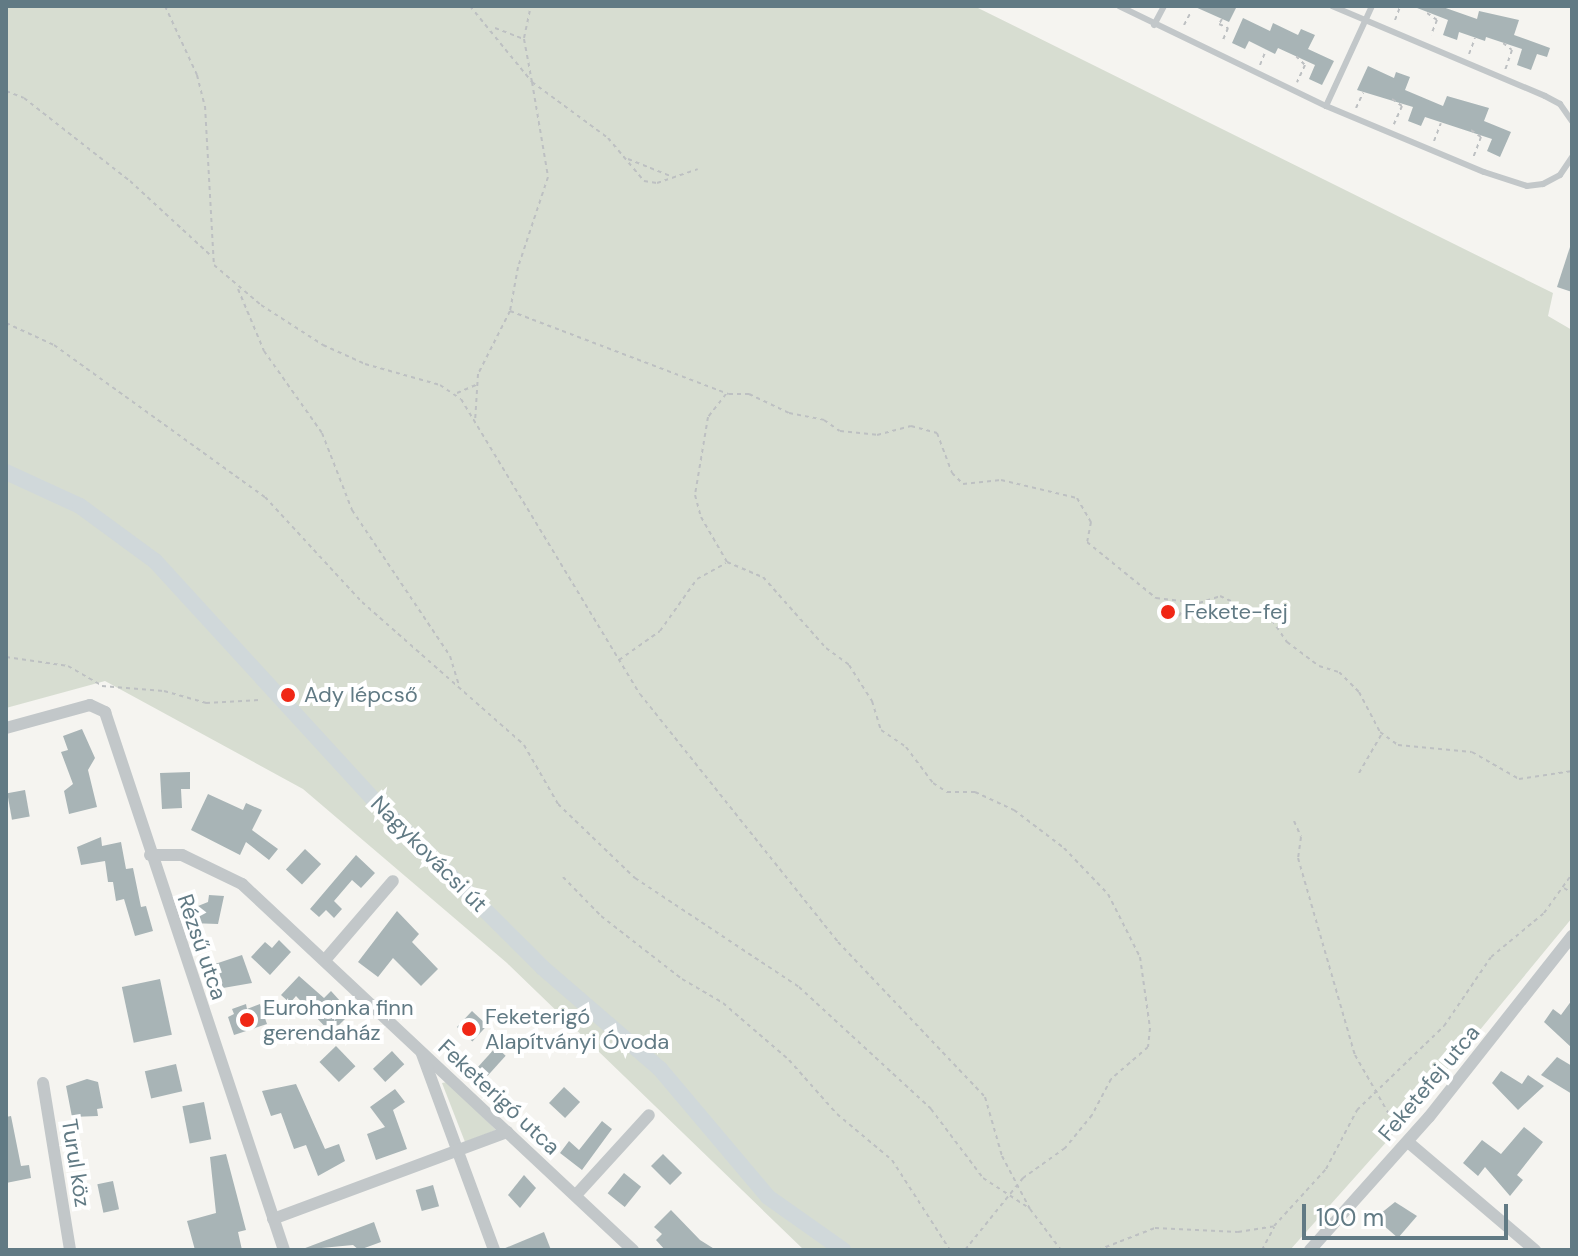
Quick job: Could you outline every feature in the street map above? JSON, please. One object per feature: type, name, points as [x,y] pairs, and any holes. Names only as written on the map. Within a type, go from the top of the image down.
[{"type":"street","name":"Nagykovácsi út","points":[[6,472],[80,506],[155,561],[376,802],[543,968],[660,1069],[768,1197],[843,1250]]},
{"type":"street","name":"Rézsű utca","points":[[6,728],[96,705],[111,725],[150,855],[284,1250]]},
{"type":"street","name":"Feketerigó utca","points":[[150,855],[182,855],[242,884],[633,1250]]},
{"type":"street","points":[[325,960],[393,881]]},
{"type":"street","name":"Feketefej utca","points":[[1310,1250],[1408,1142],[1572,936]]},
{"type":"street","points":[[421,1051],[494,1250]]},
{"type":"street","name":"Turul köz","points":[[43,1083],[70,1250]]},
{"type":"street","points":[[576,1195],[649,1115]]},
{"type":"street","points":[[273,1219],[507,1132]]},
{"type":"street","points":[[1408,1142],[1535,1250]]},
{"type":"lane","points":[[1119,6],[1326,106],[1470,166],[1527,186],[1560,175],[1572,157]]},
{"type":"lane","points":[[1154,25],[1164,6]]},
{"type":"lane","points":[[1332,6],[1560,104],[1572,121]]},
{"type":"lane","points":[[1326,106],[1372,6]]},
{"type":"path","points":[[165,6],[197,75],[205,106],[214,198],[210,255]]},
{"type":"path","points":[[470,6],[493,27],[532,82],[585,119],[628,159],[644,181],[657,183],[698,169]]},
{"type":"path","points":[[475,423],[477,383],[486,352],[510,311],[518,267],[548,177],[524,39],[531,6]]},
{"type":"path","points":[[1390,32],[1400,7]]},
{"type":"path","points":[[1179,37],[1191,12]]},
{"type":"path","points":[[1427,13],[1439,21],[1427,47]]},
{"type":"path","points":[[1222,19],[1219,24],[1233,31]]},
{"type":"path","points":[[493,27],[524,39]]},
{"type":"path","points":[[1216,54],[1228,28]]},
{"type":"path","points":[[1465,63],[1475,38]]},
{"type":"path","points":[[1502,78],[1514,51],[1503,43]]},
{"type":"path","points":[[1256,73],[1266,50]]},
{"type":"path","points":[[1293,90],[1307,66],[1296,56]]},
{"type":"path","points":[[6,91],[24,98],[130,181],[210,255],[237,286],[342,355],[456,393],[469,391],[477,383]]},
{"type":"path","points":[[1352,117],[1363,93]]},
{"type":"path","points":[[1391,133],[1404,107],[1392,99]]},
{"type":"path","points":[[1430,149],[1441,123]]},
{"type":"path","points":[[1471,130],[1486,139]]},
{"type":"path","points":[[1470,166],[1481,137]]},
{"type":"path","points":[[628,159],[674,177]]},
{"type":"path","points":[[237,286],[264,351],[322,433],[352,510],[450,656],[460,686]]},
{"type":"path","points":[[510,311],[727,393],[753,396],[844,432],[877,435],[911,426],[937,433],[960,482],[985,485],[1001,480],[1074,496],[1091,522],[1088,543],[1156,598],[1202,603],[1220,596],[1272,620],[1287,642],[1319,666],[1339,672],[1359,692],[1382,734],[1405,748],[1472,752],[1519,779],[1572,771]]},
{"type":"path","points":[[6,323],[54,345],[243,480],[362,602],[524,745],[558,804],[635,878],[799,987],[931,1109],[983,1178],[1030,1209]]},
{"type":"path","points":[[456,393],[619,660],[838,942],[985,1097],[1002,1156],[1030,1209],[1061,1250]]},
{"type":"path","points":[[727,393],[708,417],[695,495],[727,562],[763,577],[826,648],[849,665],[872,701],[881,730],[906,747],[933,783],[947,792],[975,792],[1014,810],[1064,848],[1108,894],[1137,946],[1150,1028],[1148,1047],[1111,1079],[1092,1115],[1065,1148],[1018,1184],[965,1250]]},
{"type":"path","points":[[619,660],[660,631],[697,579],[727,562]]},
{"type":"path","points":[[1164,612],[1179,616],[1189,600]]},
{"type":"path","points":[[6,657],[68,666],[102,686],[164,691],[206,703],[245,700]]},
{"type":"path","points":[[1359,773],[1382,734]]},
{"type":"path","points":[[1294,821],[1301,837],[1298,858],[1355,1055],[1408,1142]]},
{"type":"path","points":[[1262,1250],[1274,1226],[1326,1169],[1351,1119],[1444,1026],[1500,946],[1539,917],[1572,874]]},
{"type":"path","points":[[563,877],[601,916],[682,979],[723,1003],[789,1060],[837,1114],[892,1160],[950,1250]]},
{"type":"path","points":[[1564,888],[1572,893]]},
{"type":"path","points":[[1098,1250],[1155,1228],[1238,1232],[1274,1226]]},
{"type":"shaded area","points":[[6,6],[974,6],[1553,293],[1548,316],[1572,330],[1572,918],[1405,1121],[1290,1250],[804,1250],[507,963],[303,789],[105,681],[6,708]]},
{"type":"shaded area","points":[[447,1082],[496,1130],[465,1142],[442,1083]]},
{"type":"building","points":[[1193,6],[1237,6],[1229,22]]},
{"type":"building","points":[[1412,6],[1440,6],[1477,19],[1479,11],[1519,20],[1514,35],[1550,48],[1547,57],[1537,54],[1531,70],[1517,65],[1522,49],[1459,32],[1457,40],[1443,35],[1448,20]]},
{"type":"building","points":[[1243,18],[1270,31],[1273,23],[1298,35],[1301,29],[1315,35],[1308,49],[1334,61],[1322,85],[1309,79],[1315,65],[1278,48],[1275,54],[1249,41],[1245,49],[1232,43]]},
{"type":"building","points":[[1368,66],[1394,78],[1396,72],[1410,77],[1405,90],[1443,106],[1447,96],[1489,108],[1484,121],[1511,132],[1500,157],[1487,151],[1492,139],[1425,117],[1421,126],[1408,121],[1413,107],[1357,90]]},
{"type":"building","points":[[1572,248],[1572,292],[1557,287]]},
{"type":"building","points":[[82,729],[95,758],[88,770],[97,807],[69,814],[64,791],[73,784],[61,752],[68,750],[63,736]]},
{"type":"building","points":[[190,772],[190,789],[181,789],[182,808],[162,809],[160,773]]},
{"type":"building","points":[[25,790],[30,817],[12,820],[7,793]]},
{"type":"building","points":[[208,794],[243,810],[246,803],[262,810],[252,830],[278,849],[269,860],[246,842],[240,855],[191,830]]},
{"type":"building","points":[[101,837],[102,846],[121,842],[126,869],[133,868],[141,907],[146,906],[153,931],[135,936],[124,899],[116,901],[113,882],[108,882],[105,861],[81,865],[77,847]]},
{"type":"building","points":[[305,849],[321,864],[302,884],[286,869]]},
{"type":"building","points":[[356,855],[375,873],[361,888],[352,880],[334,901],[342,909],[334,918],[326,910],[319,917],[310,909]]},
{"type":"building","points":[[209,895],[224,896],[218,924],[190,923],[193,908],[208,902]]},
{"type":"building","points":[[397,911],[419,934],[412,942],[438,969],[421,986],[393,958],[378,977],[358,962]]},
{"type":"building","points":[[279,940],[291,952],[270,975],[251,957],[265,942],[272,948]]},
{"type":"building","points":[[242,955],[252,983],[223,988],[215,964]]},
{"type":"building","points":[[299,976],[324,998],[331,991],[351,1013],[331,1033],[296,996],[290,1003],[281,995]]},
{"type":"building","points":[[160,979],[172,1035],[134,1043],[122,987]]},
{"type":"building","points":[[1572,1000],[1572,1048],[1544,1022],[1553,1009],[1561,1015]]},
{"type":"building","name":"Eurohonka finn gerendaház","points":[[246,1004],[247,1009],[260,1004],[267,1024],[234,1035],[228,1017],[234,1014],[232,1009]]},
{"type":"building","points":[[472,1011],[487,1025],[472,1041],[457,1027]]},
{"type":"building","points":[[336,1046],[355,1066],[339,1082],[319,1062]]},
{"type":"building","points":[[496,1047],[506,1056],[485,1079],[475,1070]]},
{"type":"building","points":[[392,1051],[404,1064],[385,1082],[373,1069]]},
{"type":"building","points":[[1557,1057],[1572,1066],[1572,1094],[1541,1075]]},
{"type":"building","points":[[176,1064],[182,1091],[151,1098],[145,1071]]},
{"type":"building","points":[[1501,1071],[1522,1084],[1528,1075],[1544,1086],[1518,1110],[1492,1083]]},
{"type":"building","points":[[87,1079],[98,1082],[103,1108],[97,1109],[98,1116],[72,1117],[66,1086]]},
{"type":"building","points":[[296,1084],[325,1149],[339,1144],[345,1161],[318,1176],[306,1145],[294,1149],[281,1113],[271,1116],[262,1091]]},
{"type":"building","points":[[564,1087],[580,1102],[565,1118],[549,1103]]},
{"type":"building","points":[[395,1089],[405,1102],[393,1110],[407,1149],[376,1160],[367,1134],[385,1127],[370,1107]]},
{"type":"building","points":[[204,1102],[211,1139],[190,1143],[182,1106]]},
{"type":"building","points":[[11,1116],[21,1166],[29,1165],[31,1178],[6,1183],[6,1117]]},
{"type":"building","points":[[602,1121],[612,1129],[582,1170],[560,1153],[569,1141],[579,1150]]},
{"type":"building","points":[[1524,1127],[1543,1142],[1517,1175],[1523,1180],[1510,1196],[1485,1167],[1478,1176],[1463,1163],[1482,1140],[1501,1154]]},
{"type":"building","points":[[226,1154],[246,1230],[238,1232],[242,1250],[195,1250],[187,1221],[216,1213],[210,1157]]},
{"type":"building","points":[[663,1154],[682,1173],[670,1185],[651,1166]]},
{"type":"building","points":[[624,1173],[641,1187],[625,1207],[608,1193]]},
{"type":"building","points":[[524,1175],[536,1188],[520,1208],[508,1195]]},
{"type":"building","points":[[113,1181],[119,1209],[103,1213],[97,1184]]},
{"type":"building","points":[[433,1185],[439,1206],[422,1211],[416,1190]]},
{"type":"building","points":[[1395,1202],[1417,1216],[1398,1238],[1375,1218]]},
{"type":"building","points":[[671,1210],[700,1240],[716,1250],[665,1250],[656,1240],[662,1234],[654,1227]]},
{"type":"building","points":[[374,1222],[381,1242],[359,1250],[353,1245],[300,1250]]},
{"type":"building","points":[[544,1232],[551,1250],[503,1250],[503,1249]]},
{"type":"place","name":"Fekete-fej","points":[[1168,612]]},
{"type":"place","name":"Ady lépcső","points":[[288,695]]},
{"type":"place","name":"Eurohonka finn gerendaház","points":[[247,1020]]},
{"type":"place","name":"Feketerigó Alapítványi Óvoda","points":[[469,1029]]}]
